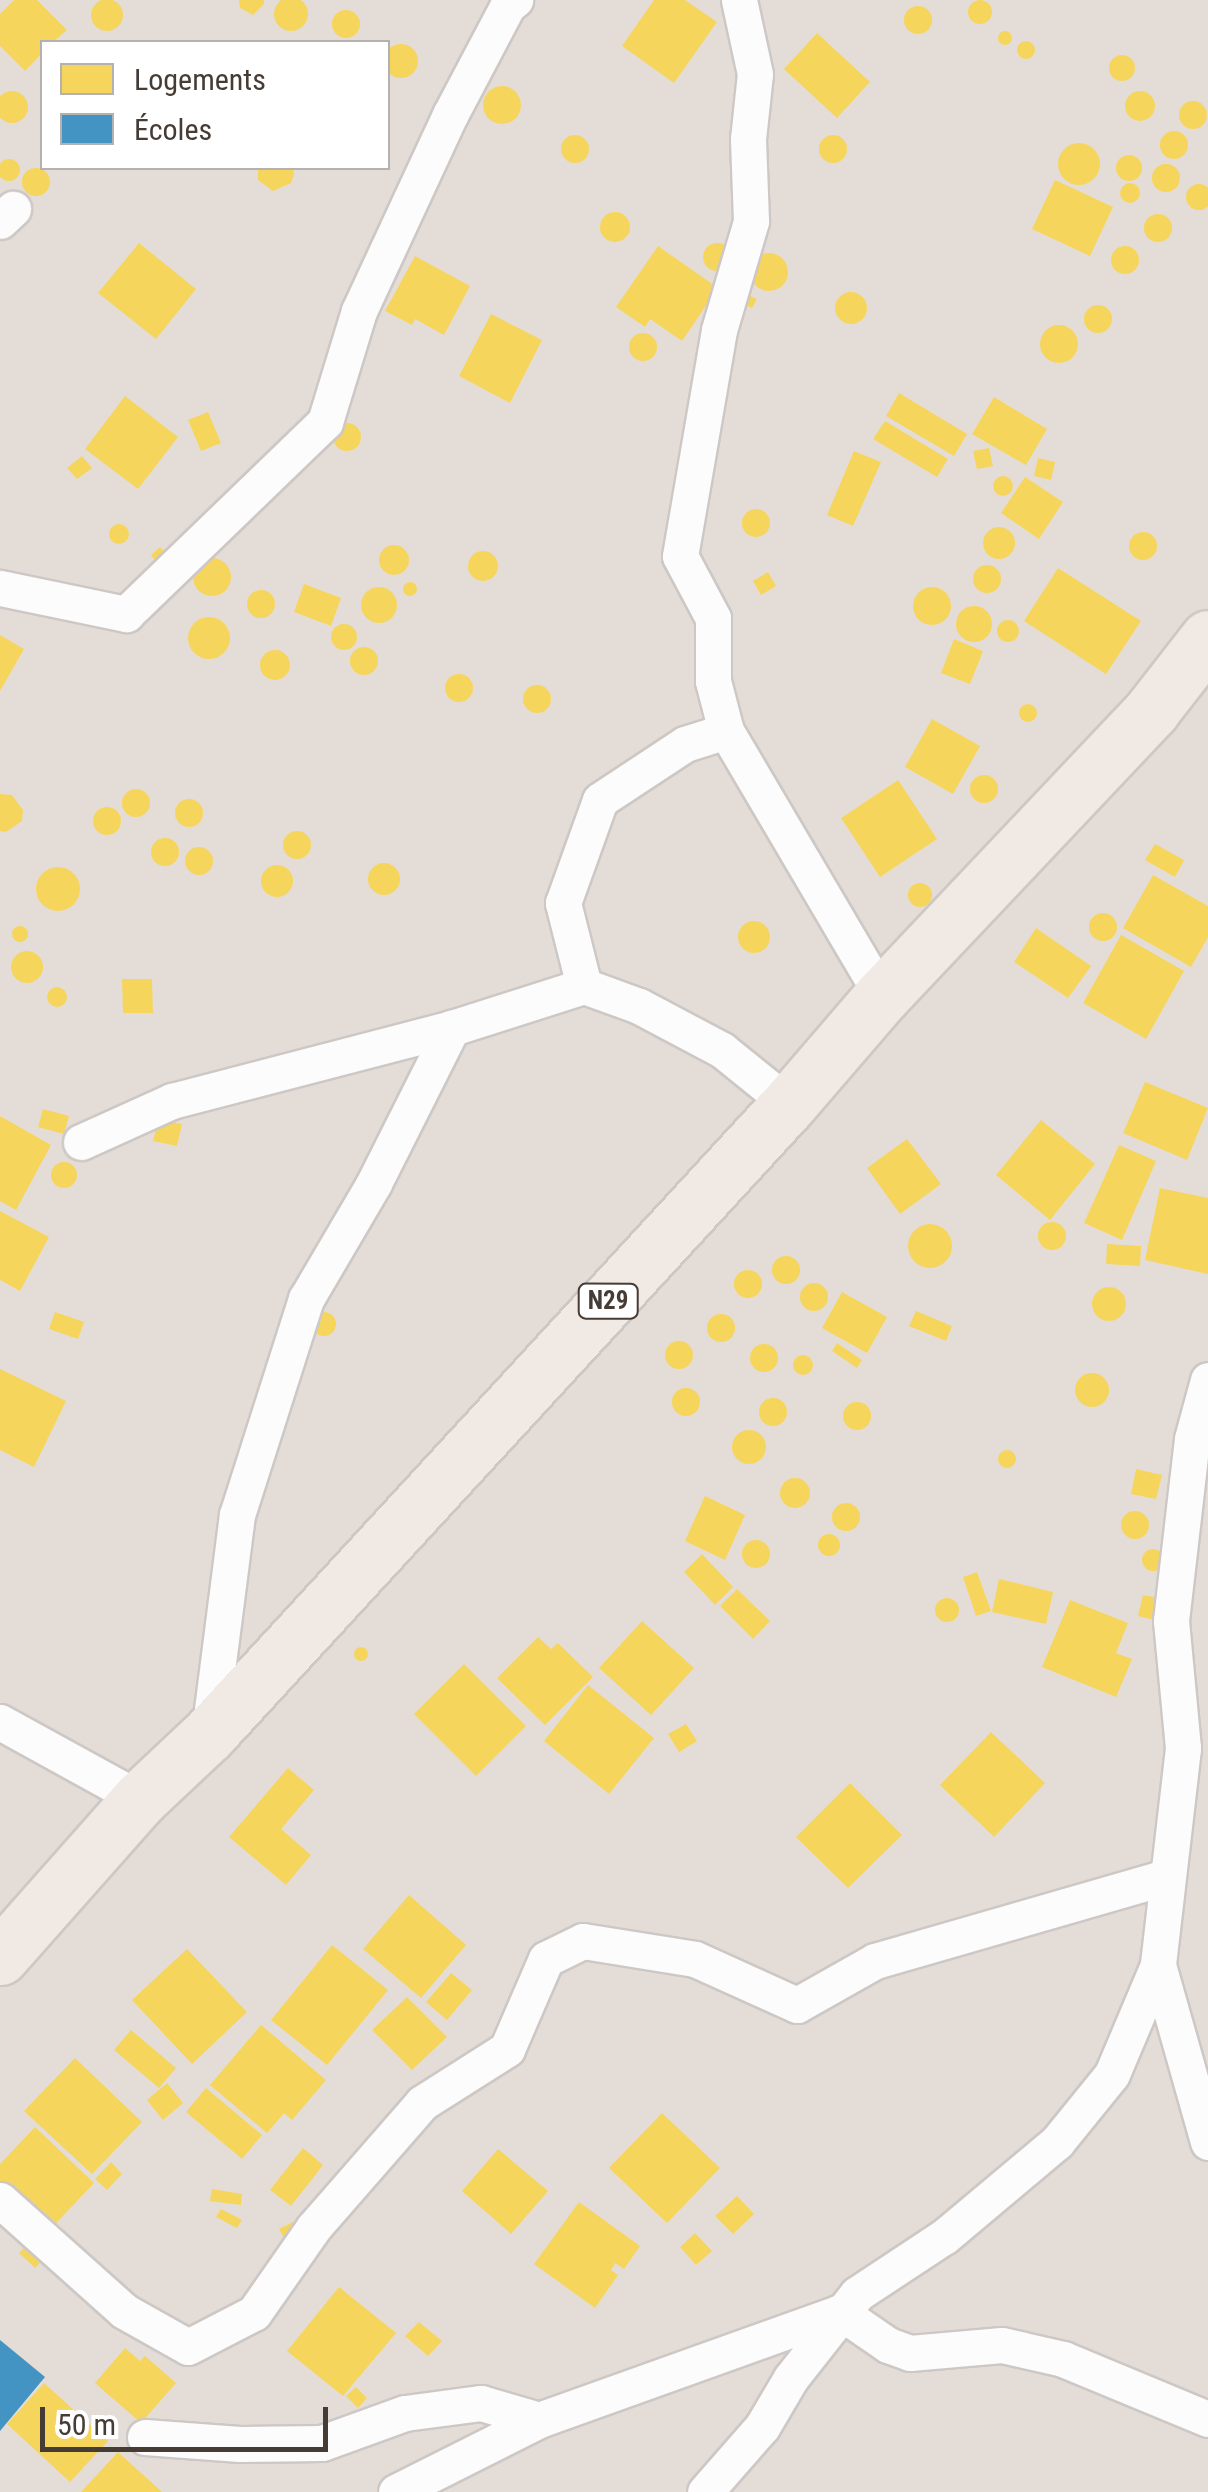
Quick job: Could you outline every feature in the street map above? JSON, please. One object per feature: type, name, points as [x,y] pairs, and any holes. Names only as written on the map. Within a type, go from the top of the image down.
[{"type":"main road","name":"N29","points":[[0,1957],[140,1798],[209,1734],[790,1104],[882,996],[1152,710],[1208,638]]},
{"type":"street","points":[[0,588],[126,614],[326,422],[360,311],[450,115],[515,0]]},
{"type":"street","points":[[739,0],[755,74],[748,140],[751,221],[719,330],[680,556],[713,618],[713,681],[726,731],[882,996]]},
{"type":"street","points":[[584,986],[564,903],[600,800],[685,744],[726,731]]},
{"type":"street","points":[[81,1142],[172,1102],[452,1028],[584,986],[639,1006],[722,1050],[790,1104]]},
{"type":"street","points":[[209,1734],[237,1515],[306,1299],[374,1183],[452,1028]]},
{"type":"street","points":[[705,2492],[762,2426],[840,2312],[857,2294],[945,2236],[1057,2142],[1112,2074],[1158,1965],[1183,1748],[1171,1621],[1192,1439],[1208,1380]]},
{"type":"street","points":[[0,1722],[140,1798]]},
{"type":"street","points":[[0,2200],[124,2311],[188,2347],[254,2313],[314,2227],[422,2103],[508,2049],[546,1959],[558,1953],[583,1941],[695,1959],[797,2005],[876,1961],[1166,1876]]},
{"type":"street","points":[[1158,1965],[1208,2142]]},
{"type":"street","points":[[396,2492],[539,2420],[840,2312]]},
{"type":"street","points":[[840,2312],[888,2344],[910,2353],[1002,2345],[1064,2358],[1208,2420]]},
{"type":"street","points":[[145,2436],[240,2444],[322,2443],[405,2413],[481,2404],[539,2420]]},
{"type":"shaded area","points":[[0,0],[1208,0],[1208,2492],[0,2492]]},
{"type":"building: Logements","points":[[107,-1],[118,4],[123,15],[118,26],[107,31],[96,26],[91,15],[96,4]]},
{"type":"building: Logements","points":[[284,-1],[298,-1],[307,8],[307,20],[297,30],[285,30],[275,20],[275,8]]},
{"type":"building: Logements","points":[[14,0],[37,0],[67,30],[55,40],[40,40],[40,55],[25,71],[0,46],[0,14]]},
{"type":"building: Logements","points":[[239,0],[264,0],[264,4],[253,15],[240,8]]},
{"type":"building: Logements","points":[[654,0],[685,0],[717,22],[674,83],[622,46]]},
{"type":"building: Logements","points":[[980,0],[989,3],[989,21],[980,24],[971,21],[968,12],[971,3]]},
{"type":"building: Logements","points":[[918,6],[928,10],[932,20],[928,30],[918,34],[908,30],[904,20],[908,10]]},
{"type":"building: Logements","points":[[346,10],[356,14],[360,24],[356,34],[346,38],[336,34],[332,24],[336,14]]},
{"type":"building: Logements","points":[[1005,31],[1012,38],[1005,45],[998,38]]},
{"type":"building: Logements","points":[[817,33],[870,82],[837,118],[784,69]]},
{"type":"building: Logements","points":[[1026,41],[1035,50],[1026,59],[1017,50]]},
{"type":"building: Logements","points":[[401,44],[413,49],[413,73],[401,78],[390,74],[390,48]]},
{"type":"building: Logements","points":[[1122,55],[1132,58],[1132,78],[1122,81],[1112,78],[1109,68],[1112,58]]},
{"type":"building: Logements","points":[[502,86],[515,92],[521,105],[515,118],[502,124],[489,118],[483,105],[489,92]]},
{"type":"building: Logements","points":[[1140,91],[1151,95],[1155,106],[1151,117],[1140,121],[1129,117],[1125,106],[1129,95]]},
{"type":"building: Logements","points":[[6,92],[18,92],[27,101],[27,113],[18,122],[6,122],[-1,116],[-1,98]]},
{"type":"building: Logements","points":[[1193,101],[1203,105],[1207,115],[1203,125],[1193,129],[1183,125],[1179,115],[1183,105]]},
{"type":"building: Logements","points":[[1174,131],[1184,135],[1188,145],[1184,155],[1174,159],[1164,155],[1160,145],[1164,135]]},
{"type":"building: Logements","points":[[575,135],[585,139],[589,149],[585,159],[575,163],[565,159],[561,149],[565,139]]},
{"type":"building: Logements","points":[[833,135],[843,139],[847,149],[843,159],[833,163],[823,159],[819,149],[823,139]]},
{"type":"building: Logements","points":[[1079,143],[1094,149],[1100,164],[1094,179],[1079,185],[1064,179],[1058,164],[1064,149]]},
{"type":"building: Logements","points":[[1129,155],[1138,159],[1142,168],[1138,177],[1129,181],[1120,177],[1116,168],[1120,159]]},
{"type":"building: Logements","points":[[9,159],[19,166],[17,178],[1,178],[1,162]]},
{"type":"building: Logements","points":[[1166,164],[1176,168],[1180,178],[1176,188],[1166,192],[1156,188],[1152,178],[1156,168]]},
{"type":"building: Logements","points":[[31,169],[40,169],[49,177],[49,187],[41,195],[31,195],[23,187],[23,177]]},
{"type":"building: Logements","points":[[258,170],[293,170],[291,183],[273,191],[258,180]]},
{"type":"building: Logements","points":[[1055,180],[1113,207],[1090,256],[1032,229]]},
{"type":"building: Logements","points":[[1130,183],[1140,193],[1130,203],[1120,193]]},
{"type":"building: Logements","points":[[1199,184],[1208,188],[1208,206],[1199,210],[1190,206],[1186,197],[1190,188]]},
{"type":"building: Logements","points":[[615,212],[626,216],[630,227],[626,238],[615,242],[604,238],[600,227],[604,216]]},
{"type":"building: Logements","points":[[1158,214],[1168,218],[1172,228],[1168,238],[1158,242],[1148,238],[1144,228],[1148,218]]},
{"type":"building: Logements","points":[[139,243],[196,289],[156,339],[98,293]]},
{"type":"building: Logements","points":[[717,243],[727,247],[731,257],[727,267],[717,271],[707,267],[703,257],[707,247]]},
{"type":"building: Logements","points":[[658,246],[718,288],[682,341],[650,319],[645,327],[616,307]]},
{"type":"building: Logements","points":[[1125,246],[1135,250],[1139,260],[1135,270],[1125,274],[1115,270],[1111,260],[1115,250]]},
{"type":"building: Logements","points":[[769,253],[783,258],[788,272],[783,286],[769,291],[755,286],[750,272],[755,258]]},
{"type":"building: Logements","points":[[415,256],[470,286],[444,335],[415,319],[412,325],[385,311]]},
{"type":"building: Logements","points":[[851,292],[862,297],[867,308],[862,319],[851,324],[840,319],[835,308],[840,297]]},
{"type":"building: Logements","points":[[747,295],[757,299],[752,308],[743,304]]},
{"type":"building: Logements","points":[[1098,305],[1108,309],[1112,319],[1108,329],[1098,333],[1088,329],[1084,319],[1088,309]]},
{"type":"building: Logements","points":[[491,314],[542,340],[510,403],[459,376]]},
{"type":"building: Logements","points":[[1059,325],[1073,330],[1078,344],[1073,358],[1059,363],[1045,358],[1040,344],[1045,330]]},
{"type":"building: Logements","points":[[643,333],[653,337],[657,347],[653,357],[643,361],[633,357],[629,347],[633,337]]},
{"type":"building: Logements","points":[[899,393],[967,434],[954,456],[886,416]]},
{"type":"building: Logements","points":[[125,396],[178,437],[138,489],[85,449]]},
{"type":"building: Logements","points":[[994,397],[1047,429],[1026,465],[972,434]]},
{"type":"building: Logements","points":[[208,412],[221,443],[201,451],[188,420]]},
{"type":"building: Logements","points":[[885,421],[948,459],[937,477],[873,439]]},
{"type":"building: Logements","points":[[347,423],[357,427],[361,437],[357,447],[347,451],[337,447],[333,437],[337,427]]},
{"type":"building: Logements","points":[[989,448],[993,466],[977,469],[973,451]]},
{"type":"building: Logements","points":[[854,451],[881,462],[853,526],[827,515]]},
{"type":"building: Logements","points":[[82,456],[92,468],[77,479],[67,468]]},
{"type":"building: Logements","points":[[1038,458],[1055,462],[1051,480],[1034,476]]},
{"type":"building: Logements","points":[[1003,476],[1013,486],[1003,496],[993,486]]},
{"type":"building: Logements","points":[[1025,477],[1063,502],[1039,539],[1001,513]]},
{"type":"building: Logements","points":[[756,509],[766,513],[770,523],[766,533],[756,537],[746,533],[742,523],[746,513]]},
{"type":"building: Logements","points":[[119,524],[129,534],[119,544],[109,534]]},
{"type":"building: Logements","points":[[999,527],[1010,532],[1015,543],[1010,554],[999,559],[988,554],[983,543],[988,532]]},
{"type":"building: Logements","points":[[1143,532],[1153,536],[1157,546],[1153,556],[1143,560],[1133,556],[1129,546],[1133,536]]},
{"type":"building: Logements","points":[[394,545],[408,554],[409,560],[400,574],[394,575],[380,566],[379,560],[388,546]]},
{"type":"building: Logements","points":[[160,547],[168,556],[158,564],[151,555]]},
{"type":"building: Logements","points":[[483,551],[494,555],[498,566],[494,577],[483,581],[472,577],[468,566],[472,555]]},
{"type":"building: Logements","points":[[212,558],[226,563],[231,577],[226,591],[212,596],[198,591],[193,577],[198,563]]},
{"type":"building: Logements","points":[[987,565],[997,569],[1001,579],[997,589],[987,593],[977,589],[973,579],[977,569]]},
{"type":"building: Logements","points":[[1058,568],[1141,621],[1106,674],[1024,621]]},
{"type":"building: Logements","points":[[768,572],[776,586],[761,595],[753,581]]},
{"type":"building: Logements","points":[[410,582],[417,589],[410,596],[403,589]]},
{"type":"building: Logements","points":[[304,584],[341,598],[331,626],[294,612]]},
{"type":"building: Logements","points":[[379,587],[392,592],[397,605],[392,618],[379,623],[366,618],[361,605],[366,592]]},
{"type":"building: Logements","points":[[932,587],[946,592],[951,606],[946,620],[932,625],[918,620],[913,606],[918,592]]},
{"type":"building: Logements","points":[[261,590],[271,594],[275,604],[271,614],[261,618],[251,614],[247,604],[251,594]]},
{"type":"building: Logements","points":[[974,606],[987,611],[992,624],[987,637],[974,642],[961,637],[956,624],[961,611]]},
{"type":"building: Logements","points":[[209,617],[224,623],[230,638],[224,653],[209,659],[194,653],[188,638],[194,623]]},
{"type":"building: Logements","points":[[1004,620],[1012,620],[1019,631],[1012,642],[1004,642],[997,635],[997,627]]},
{"type":"building: Logements","points":[[344,624],[353,628],[357,637],[353,646],[344,650],[335,646],[331,637],[335,628]]},
{"type":"building: Logements","points":[[0,635],[24,649],[0,691]]},
{"type":"building: Logements","points":[[954,639],[983,651],[970,684],[941,673]]},
{"type":"building: Logements","points":[[364,647],[374,651],[378,661],[374,671],[364,675],[354,671],[350,661],[354,651]]},
{"type":"building: Logements","points":[[275,650],[286,654],[290,665],[286,676],[275,680],[264,676],[260,665],[264,654]]},
{"type":"building: Logements","points":[[459,674],[469,678],[473,688],[469,698],[459,702],[449,698],[445,688],[449,678]]},
{"type":"building: Logements","points":[[537,685],[547,689],[551,699],[547,709],[537,713],[527,709],[523,699],[527,689]]},
{"type":"building: Logements","points":[[1028,704],[1037,713],[1028,722],[1019,713]]},
{"type":"building: Logements","points":[[932,719],[980,746],[953,794],[905,767]]},
{"type":"building: Logements","points":[[984,775],[994,779],[998,789],[994,799],[984,803],[974,799],[970,789],[974,779]]},
{"type":"building: Logements","points":[[898,780],[937,839],[880,877],[841,818]]},
{"type":"building: Logements","points":[[136,789],[146,793],[150,803],[146,813],[136,817],[126,813],[122,803],[126,793]]},
{"type":"building: Logements","points":[[0,794],[12,795],[23,810],[22,821],[6,832],[0,831]]},
{"type":"building: Logements","points":[[189,799],[199,803],[203,813],[199,823],[189,827],[179,823],[175,813],[179,803]]},
{"type":"building: Logements","points":[[107,807],[117,811],[121,821],[117,831],[107,835],[97,831],[93,821],[97,811]]},
{"type":"building: Logements","points":[[297,831],[307,835],[311,845],[307,855],[297,859],[287,855],[283,845],[287,835]]},
{"type":"building: Logements","points":[[165,838],[175,842],[179,852],[175,862],[165,866],[155,862],[151,852],[155,842]]},
{"type":"building: Logements","points":[[1155,844],[1184,860],[1175,877],[1145,860]]},
{"type":"building: Logements","points":[[199,847],[209,851],[213,861],[209,871],[199,875],[189,871],[185,861],[189,851]]},
{"type":"building: Logements","points":[[384,863],[395,868],[400,879],[395,890],[384,895],[373,890],[368,879],[373,868]]},
{"type":"building: Logements","points":[[277,865],[288,870],[293,881],[288,892],[277,897],[266,892],[261,881],[266,870]]},
{"type":"building: Logements","points":[[58,867],[74,873],[80,889],[74,905],[58,911],[42,905],[36,889],[42,873]]},
{"type":"building: Logements","points":[[1153,875],[1208,906],[1208,937],[1191,967],[1123,928]]},
{"type":"building: Logements","points":[[920,883],[932,895],[920,907],[908,895]]},
{"type":"building: Logements","points":[[1103,913],[1113,917],[1117,927],[1113,937],[1103,941],[1093,937],[1089,927],[1093,917]]},
{"type":"building: Logements","points":[[754,921],[765,926],[770,937],[765,948],[754,953],[743,948],[738,937],[743,926]]},
{"type":"building: Logements","points":[[20,926],[28,934],[20,942],[12,934]]},
{"type":"building: Logements","points":[[1036,928],[1091,966],[1068,998],[1014,962]]},
{"type":"building: Logements","points":[[1121,935],[1184,971],[1146,1039],[1083,1003]]},
{"type":"building: Logements","points":[[27,951],[38,956],[43,967],[38,978],[27,983],[16,978],[11,967],[16,956]]},
{"type":"building: Logements","points":[[122,979],[152,979],[153,1013],[123,1013]]},
{"type":"building: Logements","points":[[57,987],[67,997],[57,1007],[47,997]]},
{"type":"building: Logements","points":[[1145,1082],[1208,1108],[1187,1160],[1123,1133]]},
{"type":"building: Logements","points":[[43,1109],[69,1116],[64,1134],[38,1127]]},
{"type":"building: Logements","points":[[0,1116],[51,1145],[16,1210],[0,1201]]},
{"type":"building: Logements","points":[[158,1119],[182,1124],[177,1146],[153,1141]]},
{"type":"building: Logements","points":[[1041,1120],[1095,1164],[1050,1220],[996,1175]]},
{"type":"building: Logements","points":[[907,1139],[941,1184],[900,1214],[867,1168]]},
{"type":"building: Logements","points":[[1119,1145],[1156,1161],[1122,1240],[1084,1223]]},
{"type":"building: Logements","points":[[64,1162],[73,1166],[77,1175],[73,1184],[64,1188],[55,1184],[51,1175],[55,1166]]},
{"type":"building: Logements","points":[[1160,1188],[1208,1198],[1208,1274],[1145,1260]]},
{"type":"building: Logements","points":[[0,1211],[49,1237],[20,1291],[0,1280]]},
{"type":"building: Logements","points":[[1052,1222],[1062,1226],[1066,1236],[1062,1246],[1052,1250],[1042,1246],[1038,1236],[1042,1226]]},
{"type":"building: Logements","points":[[930,1224],[945,1231],[952,1246],[945,1261],[930,1268],[915,1261],[908,1246],[915,1231]]},
{"type":"building: Logements","points":[[1107,1244],[1141,1246],[1140,1266],[1106,1264]]},
{"type":"building: Logements","points":[[786,1256],[796,1260],[800,1270],[796,1280],[786,1284],[776,1280],[772,1270],[776,1260]]},
{"type":"building: Logements","points":[[748,1270],[758,1274],[762,1284],[758,1294],[748,1298],[738,1294],[734,1284],[738,1274]]},
{"type":"building: Logements","points":[[814,1283],[824,1287],[828,1297],[824,1307],[814,1311],[804,1307],[800,1297],[804,1287]]},
{"type":"building: Logements","points":[[1109,1287],[1121,1292],[1126,1304],[1121,1316],[1109,1321],[1097,1316],[1092,1304],[1097,1292]]},
{"type":"building: Logements","points":[[842,1292],[887,1317],[867,1353],[822,1328]]},
{"type":"building: Logements","points":[[916,1311],[952,1326],[946,1341],[909,1326]]},
{"type":"building: Logements","points":[[55,1312],[84,1322],[78,1339],[49,1329]]},
{"type":"building: Logements","points":[[324,1312],[336,1324],[324,1336],[312,1324]]},
{"type":"building: Logements","points":[[721,1314],[731,1318],[735,1328],[731,1338],[721,1342],[711,1338],[707,1328],[711,1318]]},
{"type":"building: Logements","points":[[679,1341],[689,1345],[693,1355],[689,1365],[679,1369],[669,1365],[665,1355],[669,1345]]},
{"type":"building: Logements","points":[[837,1343],[862,1360],[857,1368],[832,1351]]},
{"type":"building: Logements","points":[[764,1344],[774,1348],[778,1358],[774,1368],[764,1372],[754,1368],[750,1358],[754,1348]]},
{"type":"building: Logements","points":[[799,1355],[807,1355],[813,1365],[807,1375],[799,1375],[793,1369],[793,1361]]},
{"type":"building: Logements","points":[[0,1369],[66,1401],[34,1467],[0,1450]]},
{"type":"building: Logements","points":[[1092,1373],[1104,1378],[1109,1390],[1104,1402],[1092,1407],[1080,1402],[1075,1390],[1080,1378]]},
{"type":"building: Logements","points":[[686,1388],[696,1392],[700,1402],[696,1412],[686,1416],[676,1412],[672,1402],[676,1392]]},
{"type":"building: Logements","points":[[773,1398],[783,1402],[787,1412],[783,1422],[773,1426],[763,1422],[759,1412],[763,1402]]},
{"type":"building: Logements","points":[[857,1402],[867,1406],[871,1416],[867,1426],[857,1430],[847,1426],[843,1416],[847,1406]]},
{"type":"building: Logements","points":[[749,1430],[761,1435],[766,1447],[761,1459],[749,1464],[737,1459],[732,1447],[737,1435]]},
{"type":"building: Logements","points":[[1007,1450],[1014,1452],[1014,1466],[1007,1468],[1000,1466],[998,1459],[1000,1452]]},
{"type":"building: Logements","points":[[1136,1469],[1162,1475],[1156,1499],[1131,1494]]},
{"type":"building: Logements","points":[[795,1478],[806,1482],[810,1493],[806,1504],[795,1508],[784,1504],[780,1493],[784,1482]]},
{"type":"building: Logements","points":[[705,1496],[745,1515],[725,1560],[685,1541]]},
{"type":"building: Logements","points":[[846,1503],[856,1507],[860,1517],[856,1527],[846,1531],[836,1527],[832,1517],[836,1507]]},
{"type":"building: Logements","points":[[1135,1511],[1145,1515],[1149,1525],[1145,1535],[1135,1539],[1125,1535],[1121,1525],[1125,1515]]},
{"type":"building: Logements","points":[[829,1534],[837,1537],[837,1553],[829,1556],[821,1553],[818,1545],[821,1537]]},
{"type":"building: Logements","points":[[756,1540],[766,1544],[770,1554],[766,1564],[756,1568],[746,1564],[742,1554],[746,1544]]},
{"type":"building: Logements","points":[[1153,1549],[1161,1552],[1161,1568],[1153,1571],[1145,1568],[1142,1560],[1145,1552]]},
{"type":"building: Logements","points":[[702,1554],[733,1587],[715,1605],[684,1572]]},
{"type":"building: Logements","points":[[977,1572],[991,1611],[976,1616],[963,1577]]},
{"type":"building: Logements","points":[[999,1579],[1053,1592],[1046,1624],[992,1612]]},
{"type":"building: Logements","points":[[737,1589],[770,1621],[753,1639],[720,1606]]},
{"type":"building: Logements","points":[[1143,1595],[1164,1599],[1159,1621],[1138,1616]]},
{"type":"building: Logements","points":[[947,1598],[959,1610],[947,1622],[935,1610]]},
{"type":"building: Logements","points":[[1070,1600],[1128,1623],[1116,1653],[1132,1659],[1116,1697],[1042,1667]]},
{"type":"building: Logements","points":[[642,1621],[694,1668],[651,1715],[599,1668]]},
{"type":"building: Logements","points":[[538,1637],[551,1649],[558,1643],[593,1677],[545,1725],[497,1678]]},
{"type":"building: Logements","points":[[361,1647],[368,1654],[361,1661],[354,1654]]},
{"type":"building: Logements","points":[[464,1664],[526,1726],[476,1776],[414,1714]]},
{"type":"building: Logements","points":[[588,1685],[654,1738],[609,1794],[544,1741]]},
{"type":"building: Logements","points":[[686,1724],[697,1741],[679,1752],[668,1734]]},
{"type":"building: Logements","points":[[991,1732],[1045,1783],[994,1837],[940,1785]]},
{"type":"building: Logements","points":[[288,1768],[314,1790],[281,1829],[311,1855],[286,1885],[229,1837]]},
{"type":"building: Logements","points":[[850,1783],[902,1835],[848,1888],[796,1837]]},
{"type":"building: Logements","points":[[409,1895],[466,1945],[421,1998],[363,1949]]},
{"type":"building: Logements","points":[[332,1945],[388,1990],[327,2065],[271,2020]]},
{"type":"building: Logements","points":[[187,1949],[247,2012],[192,2064],[132,2000]]},
{"type":"building: Logements","points":[[451,1973],[472,1990],[447,2020],[426,2002]]},
{"type":"building: Logements","points":[[407,1997],[447,2037],[412,2070],[372,2030]]},
{"type":"building: Logements","points":[[261,2025],[326,2080],[292,2120],[284,2113],[267,2133],[210,2085]]},
{"type":"building: Logements","points":[[131,2030],[176,2068],[159,2088],[114,2050]]},
{"type":"building: Logements","points":[[75,2058],[142,2122],[92,2174],[24,2111]]},
{"type":"building: Logements","points":[[167,2083],[183,2103],[163,2120],[147,2100]]},
{"type":"building: Logements","points":[[206,2088],[262,2135],[242,2159],[186,2112]]},
{"type":"building: Logements","points":[[662,2113],[720,2168],[667,2223],[609,2168]]},
{"type":"building: Logements","points":[[35,2127],[94,2183],[43,2237],[0,2197],[0,2164]]},
{"type":"building: Logements","points":[[303,2148],[323,2165],[291,2206],[270,2190]]},
{"type":"building: Logements","points":[[498,2149],[548,2191],[511,2234],[462,2191]]},
{"type":"building: Logements","points":[[111,2162],[122,2174],[107,2190],[95,2179]]},
{"type":"building: Logements","points":[[212,2189],[242,2194],[241,2205],[210,2201]]},
{"type":"building: Logements","points":[[737,2196],[754,2214],[733,2234],[715,2216]]},
{"type":"building: Logements","points":[[579,2202],[640,2246],[624,2269],[615,2263],[611,2270],[618,2275],[595,2308],[534,2264]]},
{"type":"building: Logements","points":[[221,2209],[242,2220],[237,2228],[216,2217]]},
{"type":"building: Logements","points":[[303,2217],[286,2242],[279,2229]]},
{"type":"building: Logements","points":[[695,2233],[712,2251],[696,2265],[680,2247]]},
{"type":"building: Logements","points":[[34,2237],[50,2252],[35,2268],[19,2253]]},
{"type":"building: Logements","points":[[339,2287],[396,2333],[343,2396],[287,2351]]},
{"type":"building: Logements","points":[[419,2322],[442,2341],[428,2356],[405,2336]]},
{"type":"building: Logements","points":[[125,2348],[140,2361],[145,2356],[176,2383],[141,2423],[95,2383]]},
{"type":"building: Logements","points":[[44,2383],[108,2441],[70,2482],[7,2424]]},
{"type":"building: Logements","points":[[356,2387],[367,2398],[358,2408],[346,2396]]},
{"type":"building: Logements","points":[[118,2452],[162,2492],[81,2492]]},
{"type":"building: Écoles","points":[[0,2340],[45,2377],[0,2431]]}]
